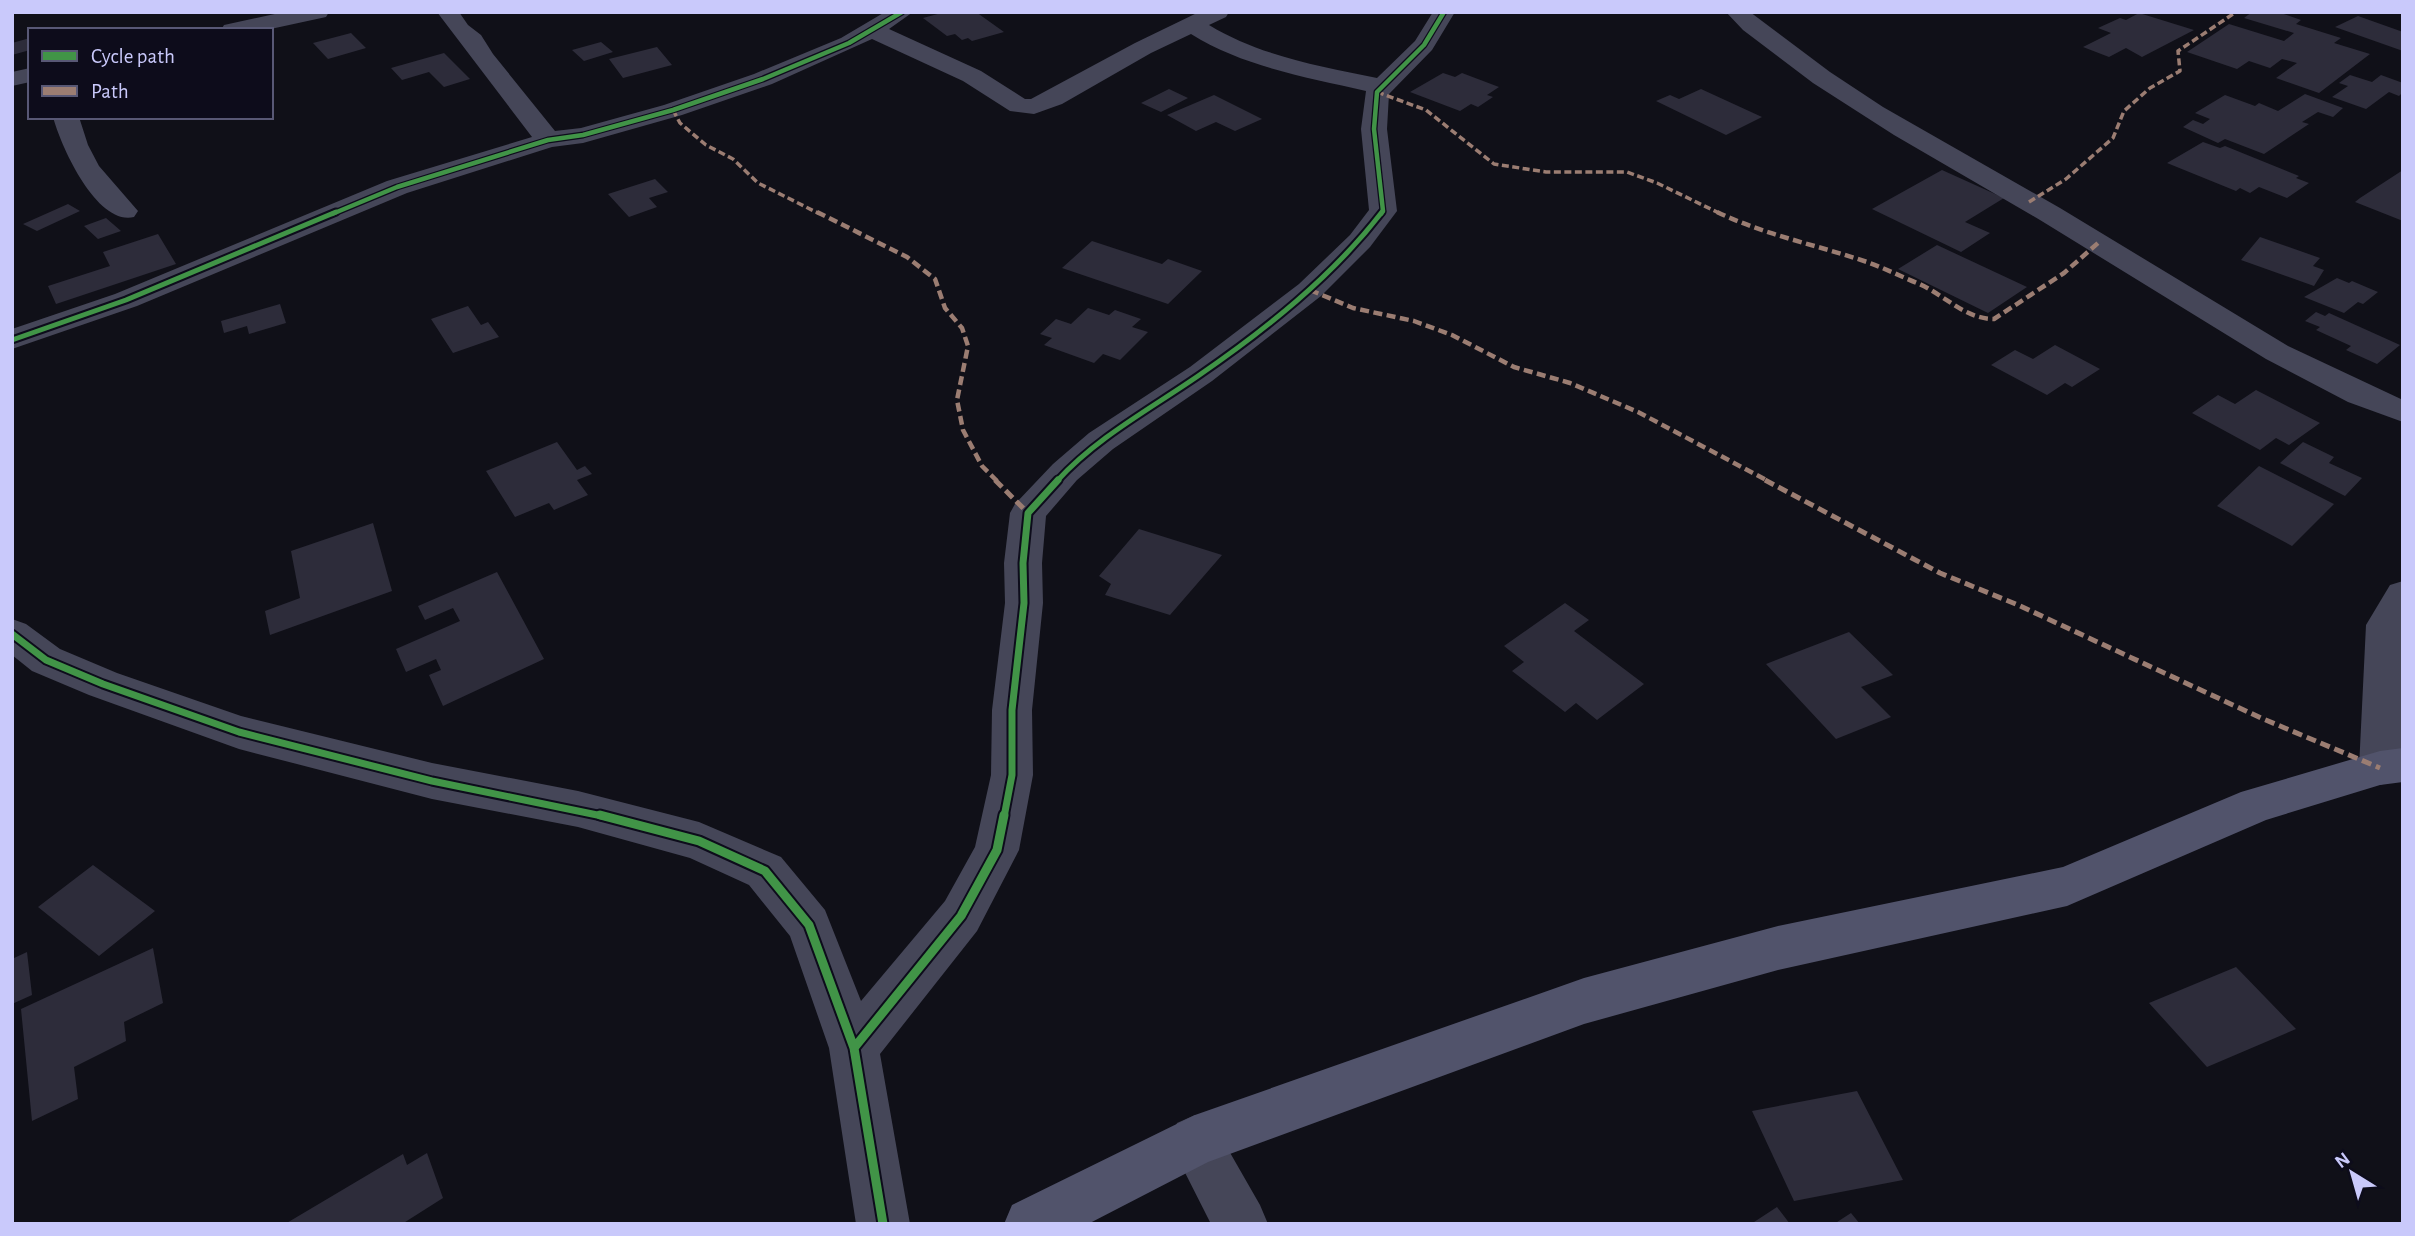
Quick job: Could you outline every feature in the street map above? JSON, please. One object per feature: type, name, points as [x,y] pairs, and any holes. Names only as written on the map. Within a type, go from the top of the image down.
[{"type":"main road","points":[[1031,1224],[1195,1141],[1584,1001],[1778,948],[2067,886],[2256,805],[2391,767]]},
{"type":"street","points":[[242,28],[318,12]]},
{"type":"street","points":[[448,12],[460,30],[473,40],[483,57],[548,140]]},
{"type":"street","points":[[12,341],[126,300],[375,195],[548,140],[583,135],[718,96],[801,65],[873,31],[902,12]]},
{"type":"street","points":[[873,31],[972,76],[1019,106],[1034,107],[1143,48],[1218,12]]},
{"type":"street","points":[[854,1048],[961,916],[997,850],[1012,775],[1012,710],[1024,603],[1023,563],[1028,513],[1065,472],[1101,441],[1201,374],[1310,290],[1360,241],[1383,211],[1374,129],[1377,92],[1424,45],[1444,12]]},
{"type":"street","points":[[1737,12],[1843,92],[1876,113],[2059,219],[2300,367],[2401,411]]},
{"type":"street","points":[[1192,25],[1215,41],[1290,66],[1382,87]]},
{"type":"street","points":[[66,119],[73,145],[93,179],[124,211]]},
{"type":"street","points":[[2391,767],[2385,625],[2403,595]]},
{"type":"street","points":[[12,634],[46,660],[103,684],[239,732],[432,781],[591,812],[699,841],[765,871],[809,925],[854,1048],[883,1224]]},
{"type":"street","points":[[1195,1141],[1241,1224]]},
{"type":"building","points":[[945,12],[976,12],[1004,32],[972,41],[968,38],[962,40],[955,34],[947,36],[923,18]]},
{"type":"building","points":[[2252,12],[2278,12],[2301,20],[2296,24],[2341,38],[2334,43],[2370,54],[2319,93],[2276,78],[2297,63],[2282,59],[2270,68],[2249,61],[2237,69],[2187,52],[2229,24],[2284,41],[2294,33],[2244,18]]},
{"type":"building","points":[[2139,13],[2194,30],[2142,57],[2126,48],[2109,57],[2083,47],[2111,33],[2098,28],[2120,18],[2126,20]]},
{"type":"building","points":[[2358,16],[2403,32],[2403,51],[2335,27]]},
{"type":"building","points":[[351,33],[366,48],[328,59],[313,43]]},
{"type":"building","points":[[28,39],[28,51],[12,55],[12,43]]},
{"type":"building","points":[[601,42],[613,52],[584,61],[572,50]]},
{"type":"building","points":[[657,47],[672,65],[623,78],[609,59]]},
{"type":"building","points":[[444,53],[470,79],[444,87],[429,72],[402,80],[391,68]]},
{"type":"building","points":[[1443,73],[1455,77],[1462,73],[1499,87],[1487,95],[1493,97],[1478,107],[1471,104],[1460,111],[1410,92]]},
{"type":"building","points":[[2350,75],[2372,82],[2381,75],[2403,83],[2403,92],[2399,96],[2389,92],[2366,109],[2332,97],[2348,86],[2339,83]]},
{"type":"building","points":[[1169,89],[1188,98],[1161,112],[1141,103]]},
{"type":"building","points":[[1701,89],[1762,117],[1726,135],[1656,101],[1670,95],[1679,99]]},
{"type":"building","points":[[2305,94],[2343,108],[2333,117],[2318,112],[2302,122],[2309,124],[2264,154],[2225,139],[2218,143],[2183,127],[2193,120],[2203,124],[2210,119],[2195,113],[2225,95],[2255,106],[2259,103],[2278,111]]},
{"type":"building","points":[[1214,95],[1262,119],[1235,131],[1216,122],[1196,131],[1167,115]]},
{"type":"building","points":[[2203,142],[2220,148],[2225,146],[2299,176],[2296,178],[2309,183],[2287,198],[2259,187],[2250,193],[2240,188],[2236,191],[2167,163]]},
{"type":"building","points":[[1942,170],[2004,198],[1965,222],[1990,233],[1961,252],[1872,209]]},
{"type":"building","points":[[2403,170],[2403,221],[2355,202],[2360,198]]},
{"type":"building","points":[[655,179],[668,192],[649,198],[657,207],[629,217],[608,194]]},
{"type":"building","points":[[68,204],[80,211],[37,231],[23,224]]},
{"type":"building","points":[[106,218],[121,231],[98,239],[84,226]]},
{"type":"building","points":[[158,234],[176,264],[56,304],[48,286],[110,266],[103,252]]},
{"type":"building","points":[[2260,237],[2320,258],[2313,266],[2324,270],[2314,286],[2241,260]]},
{"type":"building","points":[[1092,241],[1162,264],[1168,259],[1202,271],[1168,304],[1062,268]]},
{"type":"building","points":[[1937,245],[2027,287],[1988,313],[1898,269]]},
{"type":"building","points":[[2337,278],[2378,292],[2363,304],[2358,302],[2344,313],[2304,297]]},
{"type":"building","points":[[280,304],[286,323],[249,334],[247,326],[224,333],[221,321]]},
{"type":"building","points":[[468,306],[481,325],[488,322],[499,337],[453,353],[431,319]]},
{"type":"building","points":[[1088,308],[1109,315],[1115,310],[1141,319],[1132,327],[1148,332],[1120,360],[1103,354],[1094,363],[1044,345],[1052,338],[1040,334],[1056,319],[1071,324]]},
{"type":"building","points":[[2316,312],[2325,316],[2329,313],[2400,345],[2377,364],[2346,350],[2351,346],[2316,330],[2320,327],[2305,321]]},
{"type":"building","points":[[2055,345],[2100,369],[2072,387],[2065,383],[2047,395],[1991,365],[2015,350],[2033,359]]},
{"type":"building","points":[[2256,390],[2320,423],[2289,445],[2276,438],[2260,450],[2192,413],[2218,395],[2235,404]]},
{"type":"building","points":[[557,442],[577,470],[585,466],[592,474],[577,480],[588,495],[554,510],[549,503],[515,517],[486,471]]},
{"type":"building","points":[[2303,442],[2334,457],[2329,463],[2362,478],[2345,496],[2280,463]]},
{"type":"building","points":[[2259,466],[2334,504],[2292,546],[2217,506]]},
{"type":"building","points":[[373,523],[392,591],[270,635],[265,611],[300,598],[291,551]]},
{"type":"building","points":[[1139,529],[1222,555],[1170,615],[1105,595],[1111,584],[1099,576]]},
{"type":"building","points":[[497,572],[544,659],[443,706],[429,675],[441,670],[436,659],[406,672],[396,649],[460,621],[453,608],[425,620],[418,606]]},
{"type":"building","points":[[1565,603],[1589,620],[1574,631],[1644,684],[1597,720],[1576,703],[1565,712],[1512,671],[1524,662],[1504,646]]},
{"type":"building","points":[[1849,632],[1893,675],[1861,687],[1891,717],[1836,739],[1766,664]]},
{"type":"building","points":[[93,865],[155,911],[99,956],[38,907]]},
{"type":"building","points":[[153,948],[163,1003],[124,1022],[126,1041],[74,1067],[78,1099],[32,1121],[21,1009]]},
{"type":"building","points":[[27,952],[32,995],[12,1004],[12,959]]},
{"type":"building","points":[[2236,967],[2296,1029],[2207,1067],[2149,1003]]},
{"type":"building","points":[[1857,1091],[1903,1180],[1794,1201],[1752,1111]]},
{"type":"building","points":[[427,1153],[443,1198],[402,1224],[285,1224],[403,1154],[407,1165]]},
{"type":"building","points":[[1777,1207],[1790,1224],[1751,1224]]},
{"type":"building","points":[[1851,1213],[1860,1224],[1834,1224]]},
{"type":"marked path","points":[[2029,202],[2066,179],[2113,138],[2124,111],[2150,88],[2180,71],[2178,51],[2236,12]]},
{"type":"marked path","points":[[1377,92],[1426,110],[1494,164],[1546,172],[1627,172],[1657,183],[1725,216],[1790,240],[1866,262],[1927,287],[1963,311],[1981,319],[1994,319],[2064,273],[2098,243]]},
{"type":"marked path","points":[[673,110],[680,123],[706,145],[733,159],[758,183],[907,257],[935,279],[945,308],[962,328],[968,346],[957,400],[963,430],[982,466],[1028,513]]},
{"type":"marked path","points":[[1310,290],[1353,308],[1414,321],[1452,335],[1514,367],[1570,383],[1638,412],[1940,573],[2018,605],[2261,718],[2380,768]]},
{"type":"cycle path","points":[[12,340],[126,300],[397,187],[548,140],[583,135],[673,110],[763,79],[849,43],[902,12]]},
{"type":"cycle path","points":[[854,1048],[961,916],[997,850],[1012,775],[1012,710],[1024,603],[1023,563],[1028,513],[1065,472],[1101,441],[1201,374],[1310,290],[1360,241],[1383,211],[1374,129],[1377,92],[1424,45],[1444,12]]},
{"type":"cycle path","points":[[12,634],[46,660],[103,684],[239,732],[432,781],[578,809],[699,841],[765,871],[809,925],[854,1048],[883,1224]]}]
